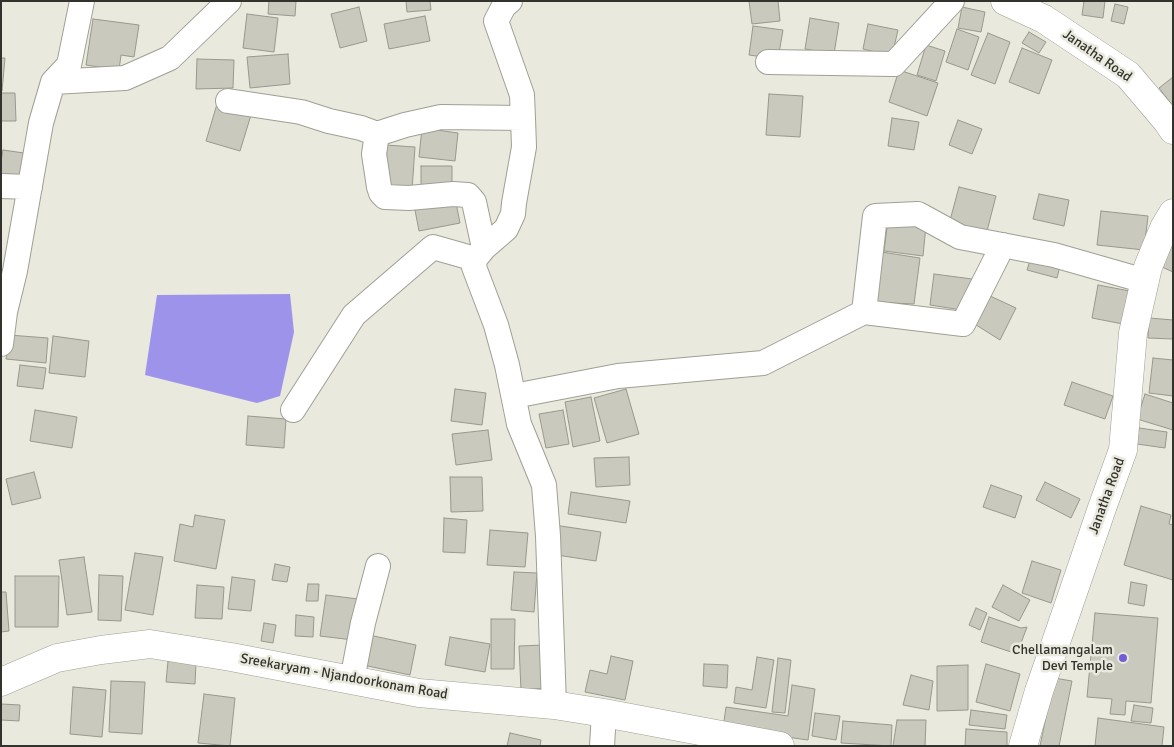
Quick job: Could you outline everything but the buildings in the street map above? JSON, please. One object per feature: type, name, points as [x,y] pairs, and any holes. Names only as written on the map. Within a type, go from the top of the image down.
[{"type":"main road","name":"Janatha Road","points":[[1005,1],[1044,19],[1128,75],[1173,130]]},
{"type":"main road","name":"Janatha Road","points":[[1023,746],[1039,691],[1123,450],[1133,333],[1148,267],[1164,228],[1173,213]]},
{"type":"main road","name":"Sreekaryam - Njandoorkonam Road","points":[[1,682],[56,658],[150,644],[231,656],[419,693],[554,705],[780,746]]},
{"type":"street","points":[[1,344],[3,312],[15,271],[42,123],[53,82],[69,65],[82,1]]},
{"type":"street","points":[[53,82],[125,78],[170,58],[229,1]]},
{"type":"street","points":[[510,1],[504,6],[496,21],[522,95],[524,147],[513,214],[506,229],[480,254],[474,267],[496,325],[508,365],[520,424],[544,485],[548,536],[554,705]]},
{"type":"street","points":[[768,62],[894,64],[952,1]]},
{"type":"street","points":[[228,101],[301,112],[377,134],[405,125],[441,117],[524,118]]},
{"type":"street","points":[[377,134],[374,154],[381,193],[385,197],[409,198],[453,194],[468,195],[474,202],[480,254]]},
{"type":"street","points":[[1,186],[30,187]]},
{"type":"street","points":[[864,312],[875,216],[918,214],[960,236],[1054,255],[1145,281]]},
{"type":"street","points":[[514,396],[618,376],[763,364],[864,312],[963,324],[1003,245]]},
{"type":"street","points":[[293,410],[354,315],[433,247],[480,254]]},
{"type":"street","points":[[352,680],[363,623],[378,566]]},
{"type":"street","points":[[602,746],[604,713]]},
{"type":"shaded area","points":[[290,294],[294,332],[280,396],[257,403],[145,375],[157,295]]},
{"type":"place","name":"Chellamangalam Devi Temple","points":[[1123,658]]}]
